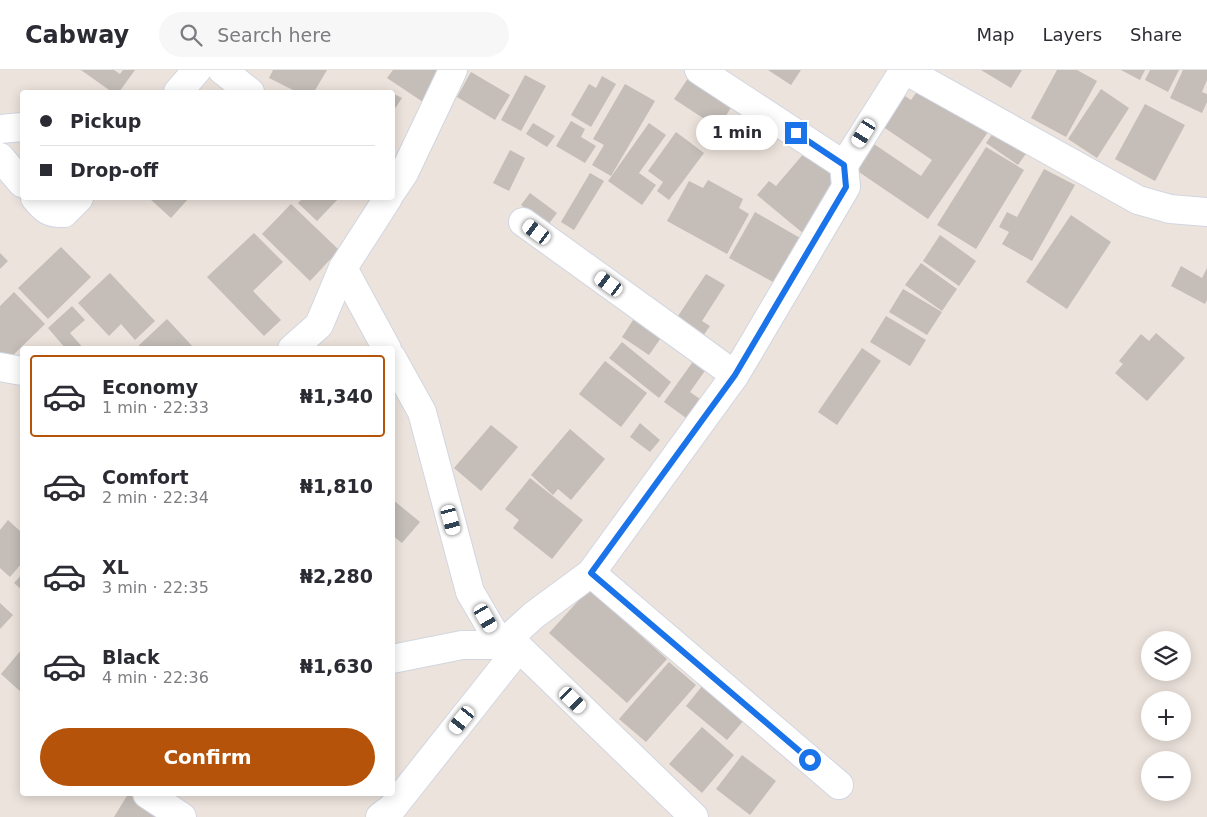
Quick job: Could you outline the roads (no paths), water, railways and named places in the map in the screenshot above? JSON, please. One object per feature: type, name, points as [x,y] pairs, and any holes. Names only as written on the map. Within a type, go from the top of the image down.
[{"type":"street","points":[[180,90],[197,70]]},
{"type":"street","points":[[222,70],[247,90]]},
{"type":"street","points":[[395,186],[404,174],[453,70]]},
{"type":"street","points":[[700,70],[844,165]]},
{"type":"street","points":[[384,816],[393,807],[510,644],[534,615],[591,573],[735,375],[846,187],[844,165],[904,70],[1138,200],[1170,209],[1207,212]]},
{"type":"street","points":[[0,129],[20,127]]},
{"type":"street","points":[[0,157],[20,181]]},
{"type":"street","points":[[37,200],[47,212],[54,214],[64,213],[77,200]]},
{"type":"street","points":[[300,346],[322,337],[343,268],[385,200]]},
{"type":"street","points":[[523,222],[735,375]]},
{"type":"street","points":[[343,268],[386,346]]},
{"type":"street","points":[[395,363],[422,412],[470,592],[510,644],[694,817]]},
{"type":"street","points":[[0,367],[20,371]]},
{"type":"street","points":[[591,573],[839,785]]},
{"type":"street","points":[[395,657],[462,646],[510,644]]},
{"type":"street","points":[[150,796],[182,817]]}]
